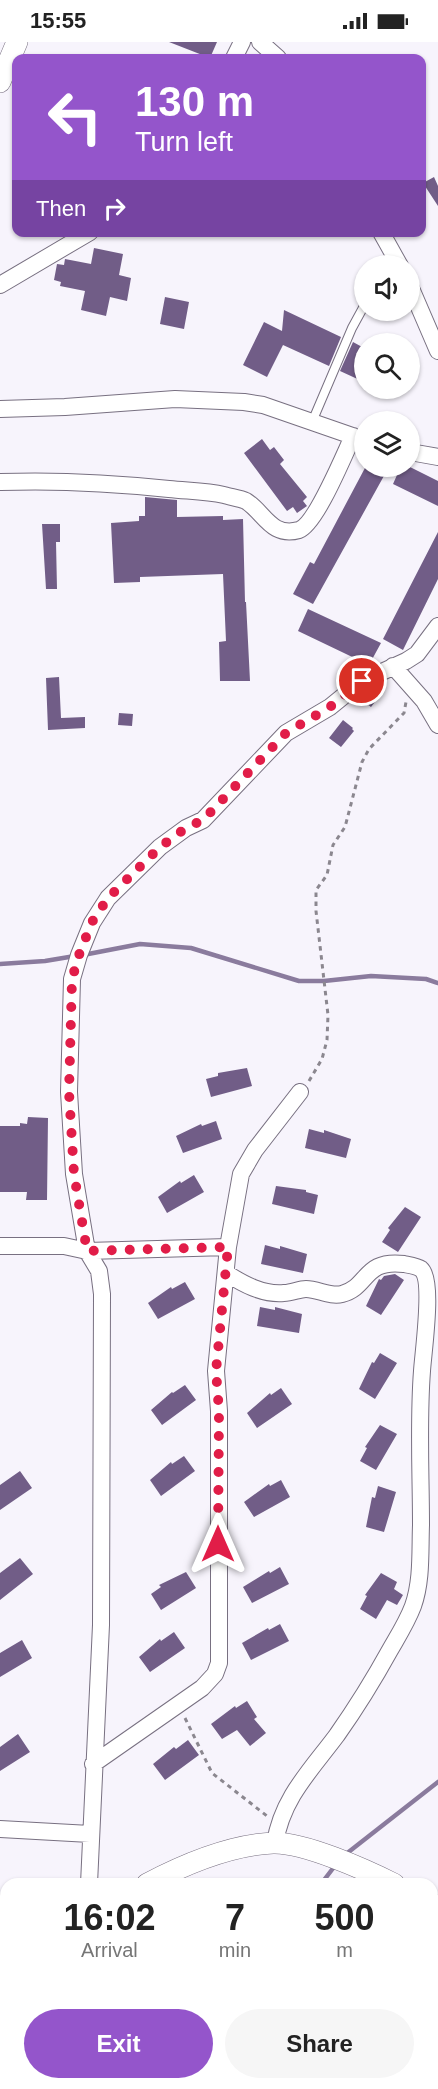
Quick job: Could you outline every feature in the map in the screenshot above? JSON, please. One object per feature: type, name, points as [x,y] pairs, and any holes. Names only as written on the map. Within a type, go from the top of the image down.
[{"type":"street","points":[[0,82],[17,42]]},
{"type":"street","points":[[260,42],[274,54]]},
{"type":"street","points":[[0,285],[82,237]]},
{"type":"street","points":[[384,237],[394,255]]},
{"type":"street","points":[[420,309],[438,351]]},
{"type":"street","points":[[0,409],[175,399],[263,405],[354,436]]},
{"type":"street","points":[[0,482],[141,486],[221,494],[245,501],[270,526],[284,531],[300,530],[311,520],[354,447]]},
{"type":"street","points":[[420,454],[438,458]]},
{"type":"street","points":[[89,1878],[101,1625],[102,1294],[99,1271],[87,1251],[74,1174],[69,1092],[72,979],[79,955],[99,909],[160,847],[186,828],[203,820],[286,733],[330,707],[362,681],[417,654],[438,626]]},
{"type":"street","points":[[393,666],[424,700],[438,725]]},
{"type":"street","points":[[93,1764],[209,1682],[219,1663],[219,1411],[216,1371],[228,1247],[241,1174],[255,1150],[300,1092]]},
{"type":"street","points":[[0,1246],[64,1246],[87,1251],[228,1247]]},
{"type":"street","points":[[226,1273],[255,1288],[273,1293],[304,1289],[341,1294],[351,1290],[379,1265],[393,1263],[421,1269],[427,1278],[428,1300],[420,1401],[420,1565],[413,1607],[372,1681],[337,1735],[302,1779],[284,1809],[276,1834]]},
{"type":"street","points":[[0,1829],[90,1834]]},
{"type":"street","points":[[161,1878],[209,1857],[238,1849],[276,1834],[380,1878]]},
{"type":"lane","points":[[312,422],[356,321]]},
{"type":"path","points":[[300,1092],[322,1059],[327,1040],[328,1015],[316,911],[316,890],[327,875],[333,845],[345,827],[357,778],[369,749],[404,713],[406,681]]},
{"type":"path","points":[[178,1706],[212,1773],[276,1834]]},
{"type":"building","points":[[169,42],[217,42],[212,54],[200,54]]},
{"type":"building","points":[[434,177],[438,186],[438,206],[426,188],[426,181]]},
{"type":"building","points":[[94,248],[123,254],[119,275],[131,278],[127,301],[110,297],[106,316],[81,310],[85,291],[60,286],[61,282],[54,280],[57,264],[64,265],[65,259],[91,264]]},
{"type":"building","points":[[165,297],[189,302],[184,329],[160,324]]},
{"type":"building","points":[[284,310],[341,337],[329,366],[283,345],[267,377],[243,365],[264,322],[282,331]]},
{"type":"building","points":[[353,342],[354,377],[340,371]]},
{"type":"building","points":[[262,439],[270,450],[274,447],[284,460],[280,464],[307,497],[303,501],[307,506],[297,513],[293,507],[287,511],[244,453]]},
{"type":"building","points":[[420,472],[438,481],[438,506],[393,484],[396,477],[420,477]]},
{"type":"building","points":[[360,477],[383,477],[313,604],[293,594],[310,562],[314,564]]},
{"type":"building","points":[[145,497],[177,500],[177,517],[223,516],[223,520],[243,519],[250,681],[220,681],[219,642],[226,641],[223,574],[140,577],[140,582],[114,583],[111,523],[139,521],[139,516],[145,516]]},
{"type":"building","points":[[42,524],[60,524],[60,542],[56,542],[57,589],[46,589]]},
{"type":"building","points":[[438,532],[438,579],[403,650],[383,639]]},
{"type":"building","points":[[308,609],[381,643],[369,665],[298,631]]},
{"type":"building","points":[[59,677],[61,718],[85,717],[85,728],[48,730],[46,678]]},
{"type":"building","points":[[379,685],[385,689],[371,707],[358,697],[368,690]]},
{"type":"building","points":[[119,713],[133,714],[132,726],[118,725]]},
{"type":"building","points":[[343,720],[354,731],[341,747],[329,738]]},
{"type":"building","points":[[247,1068],[252,1086],[211,1097],[206,1079],[218,1076],[218,1073]]},
{"type":"building","points":[[28,1117],[48,1118],[47,1200],[26,1200],[27,1192],[0,1192],[0,1126],[27,1124]]},
{"type":"building","points":[[216,1121],[222,1139],[183,1153],[176,1136],[201,1124],[202,1126]]},
{"type":"building","points":[[309,1129],[324,1133],[324,1130],[351,1139],[346,1158],[305,1148]]},
{"type":"building","points":[[194,1175],[204,1192],[167,1213],[158,1197],[180,1181],[181,1183]]},
{"type":"building","points":[[276,1186],[306,1190],[306,1192],[318,1195],[314,1214],[272,1204]]},
{"type":"building","points":[[405,1207],[421,1217],[398,1252],[382,1242],[390,1230],[388,1228]]},
{"type":"building","points":[[265,1245],[280,1249],[280,1246],[307,1254],[303,1273],[261,1264]]},
{"type":"building","points":[[395,1274],[404,1280],[381,1315],[366,1306],[379,1279]]},
{"type":"building","points":[[185,1282],[195,1299],[158,1319],[148,1303],[171,1287],[172,1289]]},
{"type":"building","points":[[260,1307],[275,1310],[275,1307],[302,1314],[299,1333],[257,1326]]},
{"type":"building","points":[[380,1353],[397,1363],[375,1399],[359,1389],[372,1362],[374,1363]]},
{"type":"building","points":[[185,1385],[196,1400],[162,1425],[151,1410],[172,1392]]},
{"type":"building","points":[[281,1388],[292,1404],[257,1428],[247,1413],[270,1393],[271,1395]]},
{"type":"building","points":[[380,1425],[397,1434],[376,1470],[360,1461],[367,1448],[365,1447]]},
{"type":"building","points":[[184,1456],[195,1471],[161,1496],[150,1480],[171,1462],[172,1464]]},
{"type":"building","points":[[20,1471],[32,1488],[0,1510],[0,1485]]},
{"type":"building","points":[[281,1480],[290,1497],[254,1517],[244,1502],[269,1484],[270,1486]]},
{"type":"building","points":[[378,1486],[396,1492],[384,1532],[366,1527],[372,1497],[375,1498]]},
{"type":"building","points":[[20,1558],[33,1574],[0,1600],[0,1573]]},
{"type":"building","points":[[280,1567],[289,1584],[252,1603],[243,1587]]},
{"type":"building","points":[[186,1572],[196,1588],[161,1610],[151,1594],[161,1587],[159,1585]]},
{"type":"building","points":[[381,1573],[397,1582],[394,1589],[403,1595],[397,1605],[387,1600],[376,1619],[360,1609],[367,1596],[365,1595]]},
{"type":"building","points":[[280,1624],[289,1641],[251,1660],[242,1643]]},
{"type":"building","points":[[174,1632],[185,1648],[150,1672],[139,1657],[160,1639],[161,1641]]},
{"type":"building","points":[[22,1640],[32,1658],[0,1677],[0,1653]]},
{"type":"building","points":[[247,1701],[257,1717],[254,1719],[266,1733],[250,1746],[237,1730],[222,1739],[211,1724],[235,1706],[236,1708]]},
{"type":"building","points":[[18,1734],[30,1752],[0,1771],[0,1747]]},
{"type":"building","points":[[188,1740],[199,1755],[165,1780],[153,1764],[174,1747],[176,1749]]},
{"type":"waterway","points":[[83,955],[140,944],[191,948],[299,981],[371,976],[426,979],[438,983]]},
{"type":"waterway","points":[[0,964],[75,956]]},
{"type":"waterway","points":[[346,1854],[438,1782]]},
{"type":"waterway","points":[[326,1878],[334,1867]]},
{"type":"route","points":[[218,1544],[219,1411],[216,1371],[228,1247],[87,1251],[74,1174],[69,1092],[72,979],[92,922],[108,898],[160,847],[186,828],[203,820],[286,733],[330,707],[362,681]]}]
